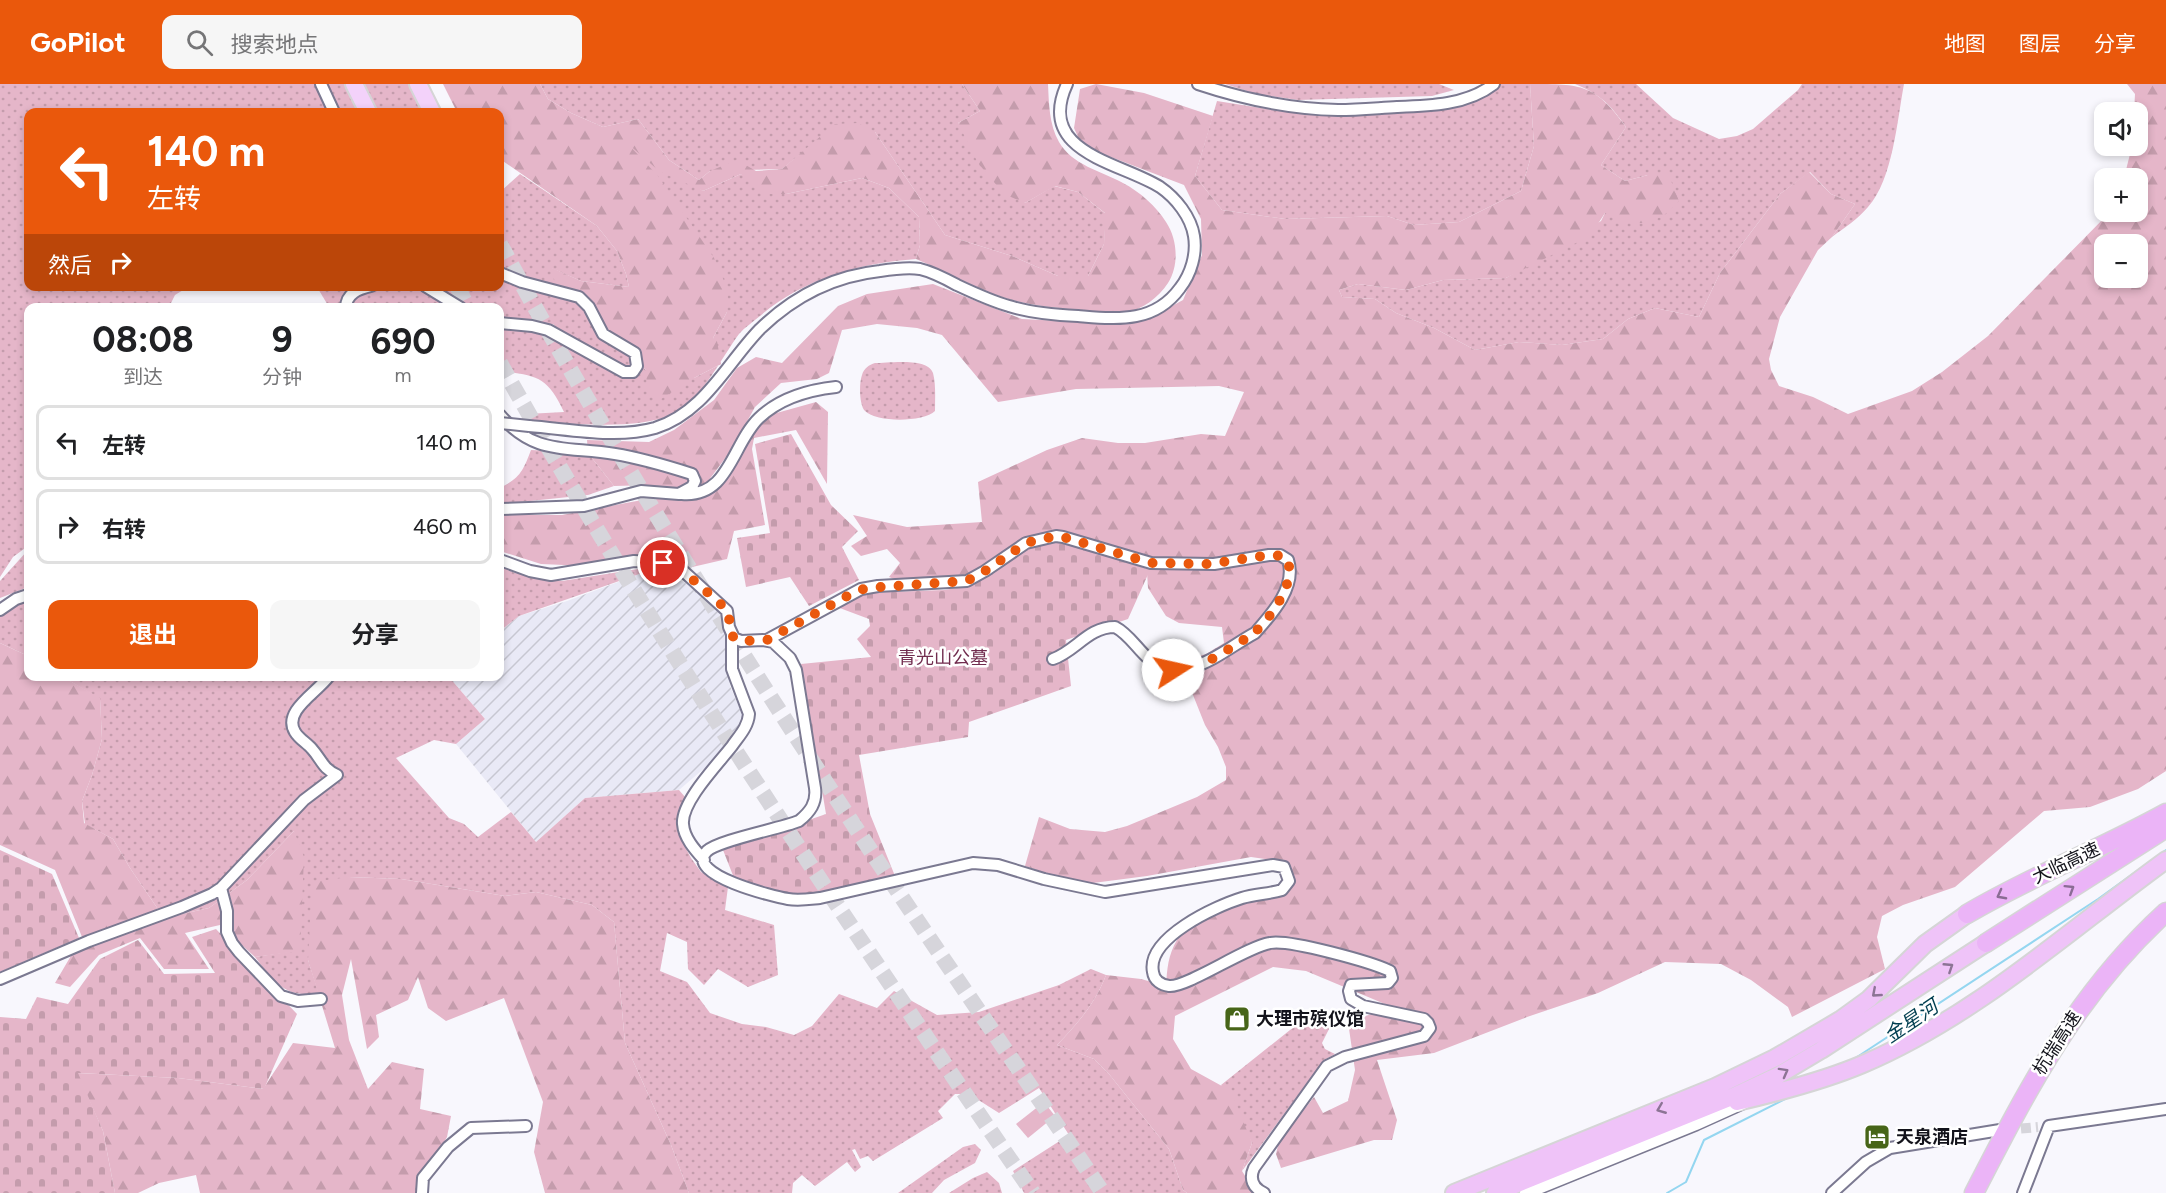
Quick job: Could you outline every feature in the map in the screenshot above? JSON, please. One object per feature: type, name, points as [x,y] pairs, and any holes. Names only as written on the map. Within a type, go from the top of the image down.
[{"type":"highway","name":"大临高速","points":[[1967,914],[2166,813]]},
{"type":"highway","name":"大临高速","points":[[1986,944],[2166,828]]},
{"type":"highway","points":[[1689,1106],[1751,1099],[1810,1083],[1864,1064],[1939,1025],[2015,974],[2166,860]]},
{"type":"highway","name":"杭瑞高速","points":[[1974,1193],[2028,1089],[2062,1033],[2115,964],[2166,912]]},
{"type":"highway","points":[[1495,1193],[1689,1106],[1715,1087],[1775,1058],[1840,1020],[1869,999],[1938,933],[1967,914]]},
{"type":"highway","name":"杭瑞高速","points":[[1989,1191],[2038,1095],[2072,1040],[2110,988],[2166,928]]},
{"type":"highway","points":[[1454,1193],[1779,1075],[1986,944]]},
{"type":"main road","points":[[354,84],[366,108]]},
{"type":"main road","points":[[418,84],[430,108]]},
{"type":"street","points":[[321,84],[332,108]]},
{"type":"street","points":[[504,423],[617,433],[643,431],[657,427],[680,417],[706,394],[760,330],[775,316],[812,290],[848,276],[896,269],[921,270],[933,273],[978,295],[1012,308],[1060,315],[1126,319],[1148,313],[1167,301],[1184,282],[1193,260],[1194,240],[1191,225],[1180,207],[1160,188],[1091,155],[1069,139],[1063,126],[1061,111],[1067,84]]},
{"type":"street","points":[[1198,84],[1291,106],[1338,110],[1448,104],[1479,93],[1494,84]]},
{"type":"street","points":[[504,275],[522,282],[579,297],[589,307],[603,334],[635,353],[638,366],[633,372],[624,372],[548,330],[504,323]]},
{"type":"street","points":[[346,303],[350,295],[356,291]]},
{"type":"street","points":[[433,291],[453,303]]},
{"type":"street","points":[[504,509],[588,505],[626,493],[641,491],[690,495],[700,492],[718,483],[745,435],[767,411],[794,396],[813,390],[836,387]]},
{"type":"street","points":[[504,419],[525,439],[541,445],[615,454],[692,474],[695,481],[692,487],[680,494]]},
{"type":"street","points":[[575,430],[575,450]]},
{"type":"street","points":[[732,634],[741,641],[767,640],[861,589],[967,581],[1017,548],[1046,537],[1063,537],[1151,563],[1210,564],[1269,555],[1280,555],[1288,560],[1290,575],[1286,590],[1255,633],[1199,666],[1182,670],[1164,667],[1150,660],[1127,635],[1115,627],[1102,629],[1083,638],[1069,652],[1053,659]]},
{"type":"street","points":[[504,561],[530,571],[551,575],[634,561],[663,563],[682,570],[724,607],[729,616],[729,627],[732,634],[732,669],[749,718],[742,733],[693,797],[685,811],[683,824],[694,848],[708,869],[716,876],[772,895],[797,900],[820,898],[973,863],[998,865],[1044,879],[1105,892],[1280,865],[1286,870],[1289,881],[1282,890],[1243,897],[1197,917],[1164,942],[1154,960],[1152,970],[1155,978],[1167,985],[1179,985],[1270,943],[1298,944],[1390,971],[1392,978],[1388,983],[1351,985],[1349,991],[1351,999],[1363,1006],[1424,1019],[1430,1028],[1424,1036],[1345,1057],[1327,1066],[1254,1168],[1253,1184],[1264,1193]]},
{"type":"street","points":[[0,610],[15,599],[24,596]]},
{"type":"street","points":[[704,860],[707,852],[719,845],[799,821],[815,801],[815,788],[796,670],[790,658],[779,646],[767,640]]},
{"type":"street","points":[[0,979],[89,941],[182,908],[221,888],[304,800],[337,775],[322,765],[311,748],[297,735],[292,722],[295,712],[323,681]]},
{"type":"street","points":[[221,888],[227,911],[227,932],[231,943],[239,952],[281,996],[298,1001],[321,999]]},
{"type":"street","points":[[1526,1193],[1696,1124],[1751,1099]]},
{"type":"street","points":[[2023,1193],[2043,1127],[2166,1109]]},
{"type":"street","points":[[422,1193],[423,1178],[448,1147],[471,1128],[526,1126]]},
{"type":"street","points":[[1832,1193],[1866,1162],[1890,1148],[2000,1130]]},
{"type":"shaded area","points":[[645,572],[684,582],[722,613],[729,643],[727,661],[730,686],[742,714],[742,723],[721,754],[679,790],[585,798],[536,842],[456,744],[485,719],[452,681],[504,681],[504,628],[519,616]]},
{"type":"green space","points":[[0,84],[417,84],[429,108],[24,108],[24,291],[182,291],[175,295],[171,303],[24,303],[24,549],[13,557],[0,577]]},
{"type":"green space","points":[[443,84],[540,84],[548,99],[571,113],[603,127],[638,119],[669,160],[699,180],[710,171],[737,160],[756,171],[782,169],[835,124],[858,123],[875,132],[945,235],[1012,256],[1058,276],[1088,276],[1104,244],[1105,213],[1078,192],[1055,186],[1025,203],[1004,194],[978,163],[958,123],[980,111],[962,84],[1048,84],[1051,121],[1059,142],[1079,162],[1129,187],[1157,210],[1173,237],[1176,253],[1174,269],[1168,283],[1155,298],[1138,309],[1125,313],[1102,313],[1020,302],[986,291],[916,259],[920,245],[919,217],[889,188],[862,178],[786,194],[764,194],[741,174],[703,191],[659,171],[626,142],[658,176],[714,258],[728,290],[727,312],[713,338],[717,341],[721,364],[661,399],[647,389],[646,370],[613,342],[585,296],[556,285],[550,267],[581,281],[629,287],[617,251],[597,226],[504,162],[504,108],[455,108]]},
{"type":"green space","points":[[540,84],[962,84],[980,111],[958,123],[1025,203],[1054,186],[1078,192],[1106,214],[1104,244],[1088,276],[1058,276],[1012,256],[945,235],[875,132],[808,148],[782,169],[710,171],[699,180],[669,160],[638,119],[603,127],[571,113],[548,99]]},
{"type":"green space","points":[[1096,84],[1144,93],[1213,116],[1195,176],[1222,210],[1285,219],[1387,216],[1414,225],[1459,222],[1521,191],[1534,146],[1530,84],[1575,86],[1586,89],[1605,102],[1626,127],[1601,165],[1625,181],[1668,173],[1679,201],[1669,211],[1657,219],[1643,223],[1628,223],[1605,213],[1590,236],[1506,278],[1443,280],[1406,290],[1358,284],[1339,290],[1342,297],[1375,299],[1396,313],[1434,328],[1475,350],[1519,342],[1562,345],[1603,339],[1628,319],[1655,308],[1699,317],[1720,273],[1780,194],[1809,172],[1831,194],[1855,204],[1832,237],[1818,250],[1780,317],[1769,359],[1771,370],[1779,386],[1813,397],[1848,414],[1912,391],[1942,372],[1988,336],[2100,222],[2148,222],[2148,168],[2126,168],[2130,156],[2148,156],[2148,102],[2135,102],[2135,94],[2127,84],[2166,84],[2166,771],[2138,789],[2090,807],[2044,811],[1955,887],[1903,905],[1882,916],[1877,937],[1885,969],[1792,1017],[1788,1007],[1751,980],[1721,964],[1665,962],[1598,993],[1527,1017],[1434,1053],[1377,1060],[1397,1120],[1392,1140],[1374,1140],[1281,1168],[1276,1154],[1279,1141],[1314,1097],[1323,1113],[1348,1101],[1355,1070],[1348,1022],[1392,1007],[1306,971],[1273,967],[1175,1016],[1173,1039],[1191,1069],[1231,1091],[1252,1143],[1242,1171],[1256,1193],[1187,1193],[1183,1190],[1169,1149],[1109,1074],[1094,1059],[1057,1045],[1085,1013],[1106,975],[1141,979],[1166,986],[1172,951],[1177,940],[1196,921],[1226,907],[1286,891],[1279,861],[1251,857],[1147,876],[1093,883],[1057,877],[1025,866],[1039,817],[1070,829],[1105,832],[1127,826],[1197,797],[1226,780],[1226,767],[1218,747],[1178,670],[1183,661],[1206,654],[1224,643],[1222,627],[1179,623],[1166,616],[1148,588],[1146,556],[1112,548],[1017,547],[955,581],[907,584],[889,577],[900,563],[887,549],[861,556],[851,546],[867,536],[853,515],[907,527],[982,522],[978,482],[1047,450],[1082,438],[1118,443],[1145,443],[1201,434],[1225,436],[1244,392],[1219,386],[1076,389],[998,402],[942,335],[917,328],[877,324],[842,330],[829,373],[817,379],[781,383],[755,407],[732,449],[706,484],[720,485],[749,435],[773,414],[816,402],[828,412],[827,484],[796,430],[754,438],[752,449],[765,525],[734,531],[727,559],[688,568],[653,555],[587,566],[541,564],[504,552],[504,515],[562,515],[642,500],[652,485],[614,486],[588,453],[587,440],[649,442],[674,430],[714,400],[737,368],[756,357],[782,363],[838,306],[867,294],[933,284],[1022,319],[1102,323],[1148,319],[1183,300],[1202,255],[1201,219],[1184,185],[1082,146],[1074,128],[1080,89]]},
{"type":"green space","points":[[1225,84],[1439,84],[1454,90],[1432,96],[1298,100],[1256,94]]},
{"type":"green space","points":[[1500,84],[1530,84],[1534,146],[1521,191],[1459,222],[1414,225],[1387,216],[1285,219],[1222,210],[1195,176],[1217,101],[1286,112],[1440,109],[1491,92]]},
{"type":"green space","points":[[1575,84],[1636,84],[1673,118],[1719,139],[1737,136],[1753,129],[1802,84],[1904,84],[1889,166],[1868,207],[1832,237],[1855,204],[1831,194],[1810,172],[1780,194],[1720,273],[1699,317],[1655,308],[1628,319],[1603,339],[1562,345],[1519,342],[1475,350],[1434,328],[1396,313],[1375,299],[1342,297],[1339,290],[1358,284],[1406,290],[1443,280],[1506,278],[1601,221],[1605,213],[1648,175],[1625,181],[1601,165],[1626,127],[1604,101]]},
{"type":"green space","points":[[619,135],[703,191],[741,174],[786,194],[862,178],[889,188],[919,217],[920,245],[916,259],[853,269],[795,292],[744,329],[720,362],[713,338],[727,312]]},
{"type":"green space","points":[[520,174],[597,226],[617,251],[629,287],[581,281],[551,268],[585,296],[613,342],[646,370],[694,378],[718,365],[692,400],[673,414],[657,420],[598,425],[519,421],[527,414],[564,412],[552,391],[540,380],[523,374],[504,372],[504,303],[327,303],[319,291],[504,291],[504,188]]},
{"type":"green space","points":[[875,363],[916,363],[930,368],[935,382],[935,411],[929,415],[900,420],[879,418],[865,411],[861,399],[861,379],[865,369]]},
{"type":"green space","points":[[791,434],[831,505],[858,531],[842,547],[859,580],[809,606],[790,577],[746,587],[737,538],[770,533],[755,444]]},
{"type":"green space","points":[[531,450],[588,453],[614,486],[588,495],[504,504],[504,486],[520,473]]},
{"type":"green space","name":"青光山公墓","points":[[1043,541],[1070,541],[1150,570],[1128,619],[1066,640],[1071,686],[969,722],[968,737],[859,755],[870,814],[895,876],[838,890],[788,896],[734,878],[723,850],[826,814],[801,664],[871,657],[857,639],[870,626],[869,619],[837,607],[862,593],[944,590],[963,587],[1009,553]]},
{"type":"green space","points":[[24,554],[24,589],[0,598],[0,581]]},
{"type":"green space","points":[[504,568],[515,573],[562,581],[638,569],[645,572],[519,616],[504,628]]},
{"type":"green space","points":[[24,603],[24,654],[0,643],[0,616],[18,604]]},
{"type":"green space","points":[[0,643],[24,654],[24,681],[70,681],[100,698],[102,739],[82,801],[84,823],[113,839],[164,918],[209,908],[247,880],[294,831],[304,857],[300,951],[255,957],[220,925],[185,933],[209,969],[164,969],[140,938],[99,955],[70,987],[55,983],[82,937],[55,870],[0,845]]},
{"type":"green space","points":[[70,681],[452,681],[485,719],[456,744],[434,740],[396,758],[449,818],[464,824],[478,837],[511,812],[536,842],[585,798],[679,790],[685,797],[677,823],[682,841],[691,858],[701,872],[728,887],[725,910],[774,925],[778,975],[748,987],[718,969],[704,985],[688,969],[687,942],[667,933],[660,971],[687,982],[710,1013],[742,1024],[766,1027],[794,1035],[812,1026],[839,994],[877,1008],[894,991],[937,1015],[979,1012],[1059,985],[1091,969],[1106,975],[1085,1013],[1057,1045],[1094,1059],[1109,1074],[1169,1149],[1183,1190],[1187,1193],[1024,1193],[1013,1171],[1069,1135],[1039,1088],[999,1113],[969,1094],[955,1094],[938,1111],[943,1118],[873,1161],[868,1156],[860,1159],[855,1149],[852,1150],[861,1167],[855,1172],[847,1162],[815,1186],[802,1175],[793,1183],[792,1193],[689,1193],[671,1145],[625,1043],[614,922],[592,905],[536,892],[505,896],[401,879],[349,877],[308,960],[319,994],[297,993],[288,990],[268,974],[255,957],[300,950],[294,831],[247,880],[209,908],[164,918],[113,839],[85,824],[82,801],[102,739],[100,699]]},
{"type":"green space","points":[[0,850],[52,874],[79,938],[0,972]]},
{"type":"green space","points":[[349,877],[401,879],[505,896],[536,892],[592,905],[614,922],[625,1043],[671,1145],[689,1193],[545,1193],[534,1152],[543,1102],[504,998],[446,1021],[428,1008],[418,977],[408,1000],[376,1015],[379,1037],[367,1049],[351,959],[342,995],[349,1040],[368,1089],[392,1062],[424,1069],[420,1109],[451,1116],[447,1137],[415,1193],[200,1193],[196,1175],[159,1183],[138,1193],[115,1193],[103,1131],[77,1073],[178,1078],[263,1089],[293,1043],[335,1048],[308,960],[312,882]]},
{"type":"green space","points":[[216,929],[297,1014],[264,1089],[178,1078],[78,1073],[103,1131],[115,1193],[0,1193],[0,1017],[26,1019],[37,997],[68,1004],[100,959],[138,940],[164,974],[215,973],[192,937]]},
{"type":"green space","points":[[1321,1016],[1330,1027],[1322,1043],[1325,1049],[1335,1054],[1324,1060],[1242,1171],[1252,1143],[1221,1085],[1295,1026]]},
{"type":"green space","points":[[1044,1102],[1055,1116],[1028,1138],[1016,1124]]},
{"type":"green space","points":[[975,1144],[981,1150],[975,1163],[944,1180],[932,1193],[898,1193],[963,1147]]},
{"type":"green space","points":[[987,1172],[999,1183],[1002,1193],[949,1193],[973,1178]]},
{"type":"waterway","name":"金星河","points":[[1854,1059],[2098,899],[2166,850]]},
{"type":"waterway","name":"金星河","points":[[1667,1193],[1686,1182],[1704,1140],[1787,1098]]},
{"type":"tunnel","points":[[504,251],[587,399],[726,627],[822,777],[1103,1193]]},
{"type":"tunnel","points":[[460,291],[466,303]]},
{"type":"tunnel","points":[[504,370],[561,470],[690,680],[825,887],[1033,1193]]},
{"type":"tunnel","points":[[2006,1130],[2038,1127]]},
{"type":"place","name":"大理市殡仪馆","points":[[1237,1019]]},
{"type":"place","name":"天泉酒店","points":[[1877,1137]]},
{"type":"route","points":[[663,563],[682,570],[724,607],[729,616],[730,632],[734,638],[741,641],[767,640],[861,589],[967,581],[1017,548],[1046,537],[1063,537],[1151,563],[1210,564],[1269,555],[1284,556],[1288,560],[1290,578],[1286,590],[1255,633],[1199,666],[1173,670]]}]
